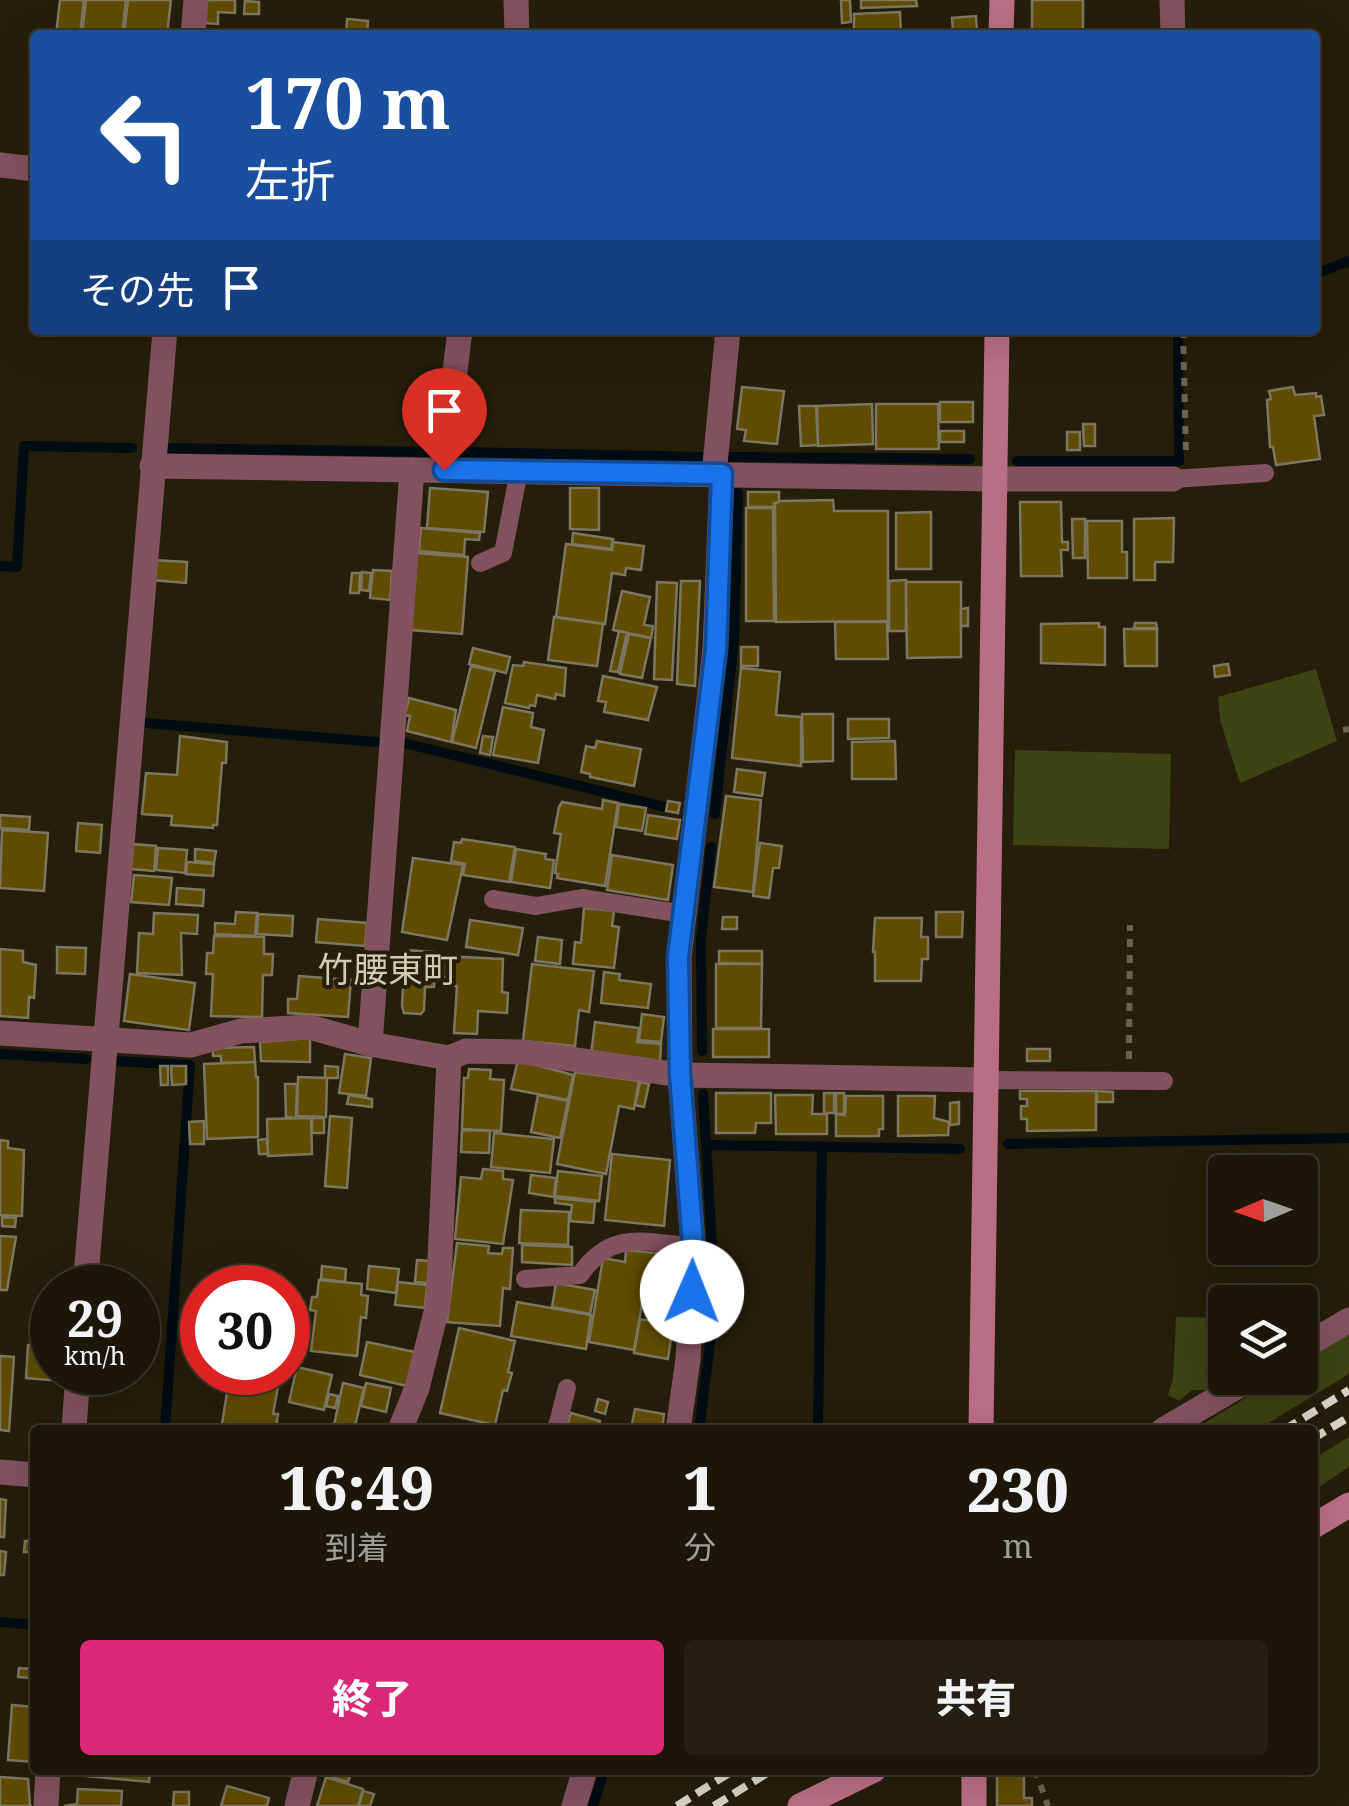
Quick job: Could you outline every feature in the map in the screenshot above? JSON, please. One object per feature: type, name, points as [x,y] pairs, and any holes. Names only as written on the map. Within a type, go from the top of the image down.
[{"type":"street","points":[[193,30],[196,0]]},
{"type":"street","points":[[516,0],[518,30]]},
{"type":"street","points":[[1001,30],[1002,0]]},
{"type":"street","points":[[1172,0],[1172,30]]},
{"type":"street","points":[[0,166],[30,169]]},
{"type":"street","points":[[87,1265],[165,335]]},
{"type":"street","points":[[444,470],[459,335]]},
{"type":"street","points":[[679,1425],[688,1359],[693,1247],[680,1074],[678,957],[716,649],[718,474],[728,335]]},
{"type":"street","points":[[981,1425],[997,335]]},
{"type":"street","points":[[152,466],[995,479],[1180,478]]},
{"type":"street","points":[[370,1044],[412,470]]},
{"type":"street","points":[[0,1033],[190,1046],[241,1031],[309,1027],[370,1044],[449,1058],[466,1051],[523,1052],[680,1074],[986,1080]]},
{"type":"street","points":[[402,1425],[417,1388],[438,1304],[449,1058]]},
{"type":"street","points":[[1318,1338],[1349,1320]]},
{"type":"street","points":[[74,1425],[76,1395]]},
{"type":"street","points":[[1172,1425],[1223,1395]]},
{"type":"street","points":[[0,1472],[30,1475]]},
{"type":"street","points":[[1318,1523],[1349,1505]]},
{"type":"street","points":[[46,1806],[48,1775]]},
{"type":"street","points":[[296,1806],[305,1775]]},
{"type":"street","points":[[574,1806],[583,1775]]},
{"type":"street","points":[[800,1806],[864,1775]]},
{"type":"street","points":[[974,1775],[974,1806]]},
{"type":"lane","points":[[480,564],[502,553],[520,472]]},
{"type":"lane","points":[[1180,478],[1265,473]]},
{"type":"lane","points":[[493,898],[536,906],[582,898],[684,914]]},
{"type":"lane","points":[[986,1080],[1164,1080]]},
{"type":"lane","points":[[525,1279],[580,1276],[593,1256],[626,1240],[693,1247]]},
{"type":"lane","points":[[557,1425],[567,1388]]},
{"type":"path","points":[[1180,478],[1183,335]]},
{"type":"path","points":[[1129,1080],[1130,925]]},
{"type":"path","points":[[1037,1775],[1048,1806]]},
{"type":"green space","points":[[1316,669],[1337,741],[1240,783],[1220,720],[1218,697]]},
{"type":"green space","points":[[1015,750],[1171,754],[1169,849],[1013,845]]},
{"type":"green space","points":[[1176,1317],[1208,1318],[1208,1390],[1192,1390],[1179,1401],[1168,1395],[1173,1379]]},
{"type":"green space","points":[[1349,1333],[1349,1374],[1318,1393],[1318,1353]]},
{"type":"green space","points":[[1250,1395],[1314,1395],[1265,1425],[1201,1425]]},
{"type":"green space","points":[[1349,1437],[1349,1467],[1318,1488],[1318,1456]]},
{"type":"building","points":[[60,0],[84,0],[81,30],[57,30]]},
{"type":"building","points":[[86,0],[126,0],[123,30],[83,30]]},
{"type":"building","points":[[128,0],[171,0],[168,30],[125,30]]},
{"type":"building","points":[[206,0],[235,0],[235,13],[218,12],[218,24],[205,23]]},
{"type":"building","points":[[841,0],[850,0],[851,22],[842,23]]},
{"type":"building","points":[[861,0],[916,0],[917,6],[861,8]]},
{"type":"building","points":[[1032,0],[1083,0],[1083,30],[1032,30]]},
{"type":"building","points":[[245,1],[259,2],[259,14],[244,14]]},
{"type":"building","points":[[900,12],[901,30],[854,30],[854,14]]},
{"type":"building","points":[[976,16],[977,30],[953,30],[952,18]]},
{"type":"building","points":[[347,19],[368,21],[367,30],[346,30]]},
{"type":"building","points":[[742,387],[784,391],[777,444],[744,441],[746,430],[737,429]]},
{"type":"building","points":[[1293,387],[1295,395],[1321,396],[1324,415],[1314,416],[1320,459],[1276,465],[1270,447],[1267,400],[1271,399],[1269,391]]},
{"type":"building","points":[[940,402],[973,402],[973,422],[940,422]]},
{"type":"building","points":[[872,404],[873,444],[818,446],[817,406]]},
{"type":"building","points":[[876,404],[938,404],[939,449],[876,449]]},
{"type":"building","points":[[799,406],[816,406],[818,445],[801,446]]},
{"type":"building","points":[[1083,424],[1095,424],[1095,446],[1084,446]]},
{"type":"building","points":[[940,431],[964,431],[964,442],[940,442]]},
{"type":"building","points":[[1067,432],[1080,432],[1080,450],[1067,450]]},
{"type":"building","points":[[430,488],[488,492],[484,532],[427,528]]},
{"type":"building","points":[[570,488],[599,488],[599,530],[570,529]]},
{"type":"building","points":[[748,492],[779,492],[779,503],[774,503],[774,507],[748,507]]},
{"type":"building","points":[[833,500],[834,511],[888,511],[888,621],[776,622],[775,504]]},
{"type":"building","points":[[1020,502],[1061,502],[1062,542],[1068,542],[1068,550],[1061,550],[1062,576],[1021,576]]},
{"type":"building","points":[[746,508],[773,508],[774,621],[746,621]]},
{"type":"building","points":[[931,512],[931,569],[896,569],[896,513]]},
{"type":"building","points":[[1174,518],[1173,562],[1155,562],[1155,580],[1134,580],[1134,519]]},
{"type":"building","points":[[1072,519],[1085,519],[1085,558],[1073,558]]},
{"type":"building","points":[[1087,521],[1122,521],[1127,578],[1088,578]]},
{"type":"building","points":[[421,528],[480,533],[479,540],[465,539],[464,555],[419,551]]},
{"type":"building","points":[[573,533],[613,539],[611,549],[572,544]]},
{"type":"building","points":[[613,542],[644,546],[641,570],[626,568],[625,575],[612,573],[605,624],[556,617],[566,544],[612,550]]},
{"type":"building","points":[[417,553],[468,557],[462,634],[411,630]]},
{"type":"building","points":[[153,560],[187,562],[186,583],[152,580]]},
{"type":"building","points":[[373,570],[392,571],[390,600],[370,598]]},
{"type":"building","points":[[362,572],[371,573],[369,591],[361,590]]},
{"type":"building","points":[[352,573],[360,573],[359,593],[350,593]]},
{"type":"building","points":[[906,580],[906,631],[889,631],[889,581]]},
{"type":"building","points":[[681,581],[700,581],[695,686],[677,684]]},
{"type":"building","points":[[657,582],[677,583],[672,680],[654,679]]},
{"type":"building","points":[[906,582],[961,582],[961,657],[907,658]]},
{"type":"building","points":[[622,591],[650,597],[644,625],[653,626],[651,638],[613,630]]},
{"type":"building","points":[[968,608],[968,626],[961,626],[961,609]]},
{"type":"building","points":[[554,617],[603,624],[597,666],[548,660]]},
{"type":"building","points":[[835,622],[887,622],[888,659],[836,659]]},
{"type":"building","points":[[1099,623],[1099,627],[1105,627],[1105,665],[1041,663],[1041,624]]},
{"type":"building","points":[[1135,623],[1156,623],[1157,628],[1134,628]]},
{"type":"building","points":[[1124,629],[1157,629],[1157,666],[1125,666]]},
{"type":"building","points":[[619,631],[627,633],[618,672],[610,671]]},
{"type":"building","points":[[629,634],[651,638],[642,678],[620,674]]},
{"type":"building","points":[[741,647],[758,647],[758,666],[741,666]]},
{"type":"building","points":[[473,648],[510,657],[506,673],[469,664]]},
{"type":"building","points":[[524,662],[566,668],[564,696],[556,694],[555,699],[537,695],[535,706],[529,708],[505,703],[513,665],[523,666]]},
{"type":"building","points":[[1228,664],[1230,675],[1215,677],[1214,666]]},
{"type":"building","points":[[471,666],[495,671],[476,748],[452,742]]},
{"type":"building","points":[[741,668],[780,672],[776,715],[801,717],[801,766],[732,758]]},
{"type":"building","points":[[603,676],[657,687],[648,720],[604,712],[606,702],[598,701]]},
{"type":"building","points":[[409,698],[456,710],[451,742],[407,731]]},
{"type":"building","points":[[503,707],[533,713],[531,727],[544,730],[538,763],[493,755]]},
{"type":"building","points":[[802,714],[833,714],[833,761],[803,762]]},
{"type":"building","points":[[848,719],[889,719],[889,738],[848,739]]},
{"type":"building","points":[[180,736],[227,742],[217,825],[213,828],[171,825],[172,816],[142,814],[146,773],[177,775]]},
{"type":"building","points":[[483,736],[493,737],[490,755],[480,753]]},
{"type":"building","points":[[597,741],[641,749],[634,786],[581,772],[586,746],[595,748]]},
{"type":"building","points":[[895,741],[896,779],[852,779],[852,742]]},
{"type":"building","points":[[737,769],[765,773],[762,796],[734,792]]},
{"type":"building","points":[[726,796],[761,800],[753,892],[714,887]]},
{"type":"building","points":[[603,800],[618,803],[605,886],[557,878],[561,834],[554,833],[559,807],[562,802],[602,809]]},
{"type":"building","points":[[668,801],[680,803],[678,813],[666,811]]},
{"type":"building","points":[[619,804],[646,808],[642,831],[616,827]]},
{"type":"building","points":[[0,815],[30,817],[29,830],[0,828]]},
{"type":"building","points":[[648,815],[680,820],[677,839],[645,834]]},
{"type":"building","points":[[78,823],[102,825],[100,853],[76,851]]},
{"type":"building","points":[[2,830],[48,833],[44,891],[0,888]]},
{"type":"building","points":[[462,839],[515,847],[509,882],[463,875],[465,864],[451,861],[454,842],[461,843]]},
{"type":"building","points":[[760,843],[782,846],[779,868],[773,868],[769,898],[753,896]]},
{"type":"building","points":[[133,844],[156,846],[154,871],[131,869]]},
{"type":"building","points":[[158,848],[187,850],[185,873],[156,870]]},
{"type":"building","points":[[195,849],[216,851],[214,863],[195,861]]},
{"type":"building","points":[[516,849],[546,854],[545,859],[554,860],[550,888],[511,882]]},
{"type":"building","points":[[612,855],[673,865],[668,900],[607,890]]},
{"type":"building","points":[[413,858],[463,865],[447,940],[402,932]]},
{"type":"building","points":[[187,862],[214,864],[213,876],[186,874]]},
{"type":"building","points":[[134,875],[172,878],[169,905],[131,902]]},
{"type":"building","points":[[177,888],[204,890],[203,906],[176,904]]},
{"type":"building","points":[[584,908],[614,911],[612,926],[619,927],[614,968],[573,964],[575,942],[581,943]]},
{"type":"building","points":[[236,912],[257,913],[255,936],[215,934],[215,923],[235,924]]},
{"type":"building","points":[[936,912],[963,912],[962,937],[936,937]]},
{"type":"building","points":[[154,913],[198,915],[197,934],[181,933],[182,975],[137,973],[139,933],[153,934]]},
{"type":"building","points":[[258,914],[293,916],[292,936],[257,934]]},
{"type":"building","points":[[723,917],[737,917],[737,929],[722,929]]},
{"type":"building","points":[[875,918],[922,918],[921,937],[928,937],[928,959],[922,959],[921,981],[875,981]]},
{"type":"building","points":[[318,919],[367,923],[365,946],[316,942]]},
{"type":"building","points":[[470,920],[523,928],[518,955],[466,947]]},
{"type":"building","points":[[214,936],[264,937],[264,954],[273,954],[272,975],[263,975],[262,1017],[211,1016],[213,974],[206,974],[207,953],[213,953]]},
{"type":"building","points":[[538,937],[562,940],[560,964],[535,961]]},
{"type":"building","points":[[57,947],[86,948],[85,974],[57,973]]},
{"type":"building","points":[[0,949],[23,951],[23,962],[36,965],[28,1018],[0,1016]]},
{"type":"building","points":[[405,950],[435,952],[434,987],[425,987],[421,1014],[404,1013],[402,1006]]},
{"type":"building","points":[[719,951],[762,951],[762,964],[719,963]]},
{"type":"building","points":[[443,956],[503,959],[502,992],[508,993],[507,1013],[478,1011],[477,1034],[454,1033],[457,986],[452,986],[452,978],[442,977]]},
{"type":"building","points":[[532,964],[594,971],[589,1012],[579,1010],[575,1046],[523,1041]]},
{"type":"building","points":[[716,964],[762,964],[761,1028],[716,1028]]},
{"type":"building","points":[[604,972],[620,974],[619,980],[651,984],[648,1008],[601,1003]]},
{"type":"building","points":[[130,974],[195,983],[189,1030],[124,1021]]},
{"type":"building","points":[[299,976],[351,980],[348,1017],[288,1013],[288,999],[297,999]]},
{"type":"building","points":[[642,1014],[664,1017],[661,1042],[639,1040]]},
{"type":"building","points":[[595,1022],[639,1028],[637,1042],[661,1044],[660,1063],[591,1055]]},
{"type":"building","points":[[713,1029],[769,1029],[769,1057],[713,1057]]},
{"type":"building","points":[[310,1038],[310,1062],[261,1061],[260,1042]]},
{"type":"building","points":[[254,1047],[255,1062],[221,1063],[221,1056],[213,1056],[213,1048]]},
{"type":"building","points":[[1027,1049],[1050,1049],[1050,1061],[1027,1061]]},
{"type":"building","points":[[345,1054],[371,1058],[366,1096],[339,1093]]},
{"type":"building","points":[[518,1060],[573,1075],[568,1100],[511,1089]]},
{"type":"building","points":[[255,1062],[258,1137],[207,1139],[204,1064]]},
{"type":"building","points":[[160,1066],[168,1066],[168,1085],[161,1085]]},
{"type":"building","points":[[171,1066],[186,1066],[186,1084],[172,1085]]},
{"type":"building","points":[[325,1066],[338,1067],[338,1078],[325,1078]]},
{"type":"building","points":[[469,1069],[491,1070],[490,1079],[504,1080],[501,1131],[462,1129],[464,1078],[468,1078]]},
{"type":"building","points":[[575,1072],[639,1081],[634,1109],[619,1106],[606,1174],[557,1164]]},
{"type":"building","points":[[298,1077],[327,1078],[326,1117],[297,1116]]},
{"type":"building","points":[[640,1082],[649,1084],[644,1107],[635,1105]]},
{"type":"building","points":[[285,1084],[297,1084],[296,1118],[286,1117]]},
{"type":"building","points":[[1020,1091],[1096,1091],[1096,1130],[1027,1131],[1027,1119],[1021,1119],[1021,1106],[1027,1106],[1027,1099],[1020,1099]]},
{"type":"building","points":[[1097,1091],[1113,1092],[1113,1102],[1097,1102]]},
{"type":"building","points":[[716,1093],[771,1093],[771,1123],[756,1123],[755,1133],[716,1133]]},
{"type":"building","points":[[824,1093],[834,1093],[834,1113],[824,1113]]},
{"type":"building","points":[[836,1093],[844,1093],[844,1114],[836,1114]]},
{"type":"building","points":[[349,1095],[372,1099],[372,1107],[347,1104]]},
{"type":"building","points":[[538,1095],[568,1101],[560,1138],[531,1132]]},
{"type":"building","points":[[775,1095],[813,1095],[812,1114],[827,1114],[827,1134],[776,1134]]},
{"type":"building","points":[[846,1096],[883,1096],[883,1129],[879,1129],[879,1136],[836,1136],[836,1114],[845,1115]]},
{"type":"building","points":[[898,1096],[935,1096],[934,1118],[949,1122],[948,1135],[898,1136]]},
{"type":"building","points":[[959,1102],[959,1124],[950,1125],[950,1103]]},
{"type":"building","points":[[330,1116],[352,1118],[347,1188],[325,1186]]},
{"type":"building","points":[[311,1118],[312,1154],[268,1156],[267,1119]]},
{"type":"building","points":[[312,1118],[324,1118],[324,1133],[312,1133]]},
{"type":"building","points":[[204,1121],[204,1144],[190,1144],[189,1122]]},
{"type":"building","points":[[462,1130],[490,1131],[489,1153],[461,1152]]},
{"type":"building","points":[[494,1133],[554,1139],[550,1173],[491,1167]]},
{"type":"building","points":[[267,1139],[268,1154],[259,1154],[258,1140]]},
{"type":"building","points":[[0,1140],[8,1141],[8,1148],[24,1150],[22,1216],[0,1215]]},
{"type":"building","points":[[612,1154],[670,1160],[664,1226],[605,1220]]},
{"type":"building","points":[[483,1169],[503,1171],[503,1179],[513,1180],[503,1244],[455,1239],[461,1177],[481,1179]]},
{"type":"building","points":[[558,1171],[602,1176],[599,1201],[555,1196]]},
{"type":"building","points":[[531,1175],[556,1178],[554,1197],[529,1193]]},
{"type":"building","points":[[555,1198],[595,1202],[593,1223],[570,1221],[572,1205],[555,1203]]},
{"type":"building","points":[[521,1210],[569,1212],[568,1245],[519,1243]]},
{"type":"building","points":[[2,1217],[16,1218],[15,1227],[2,1226]]},
{"type":"building","points":[[0,1236],[16,1237],[7,1290],[0,1290]]},
{"type":"building","points":[[457,1243],[489,1246],[488,1253],[502,1254],[503,1248],[513,1248],[510,1289],[503,1288],[500,1326],[447,1322]]},
{"type":"building","points":[[522,1245],[572,1247],[572,1265],[522,1262]]},
{"type":"building","points":[[626,1250],[674,1255],[671,1285],[663,1284],[664,1277],[647,1275],[634,1350],[589,1342],[603,1258],[625,1262]]},
{"type":"building","points":[[417,1260],[430,1261],[428,1283],[415,1282]]},
{"type":"building","points":[[322,1266],[346,1269],[345,1282],[321,1279]]},
{"type":"building","points":[[369,1266],[399,1269],[396,1293],[367,1289]]},
{"type":"building","points":[[319,1280],[362,1284],[361,1295],[368,1296],[366,1318],[361,1317],[357,1356],[311,1351],[316,1311],[310,1310],[312,1297],[317,1297]]},
{"type":"building","points":[[398,1282],[427,1285],[425,1308],[395,1305]]},
{"type":"building","points":[[556,1283],[595,1290],[590,1314],[552,1307]]},
{"type":"building","points":[[517,1302],[591,1315],[586,1349],[511,1336]]},
{"type":"building","points":[[640,1319],[673,1325],[668,1359],[634,1353]]},
{"type":"building","points":[[459,1328],[515,1341],[508,1372],[512,1373],[507,1391],[503,1390],[495,1425],[440,1413]]},
{"type":"building","points":[[367,1342],[415,1352],[407,1386],[360,1375]]},
{"type":"building","points":[[28,1345],[30,1345],[30,1378],[26,1378]]},
{"type":"building","points":[[0,1356],[14,1357],[9,1431],[0,1430]]},
{"type":"building","points":[[310,1370],[332,1375],[324,1410],[289,1402],[291,1395],[310,1395]]},
{"type":"building","points":[[343,1383],[364,1388],[355,1425],[334,1425]]},
{"type":"building","points":[[366,1383],[391,1388],[386,1412],[361,1406]]},
{"type":"building","points":[[329,1394],[338,1396],[335,1408],[326,1406]]},
{"type":"building","points":[[227,1395],[276,1395],[273,1414],[278,1414],[276,1425],[222,1425]]},
{"type":"building","points":[[598,1399],[608,1402],[605,1414],[595,1411]]},
{"type":"building","points":[[635,1409],[664,1414],[663,1425],[632,1424]]},
{"type":"building","points":[[571,1413],[600,1421],[599,1425],[567,1425]]},
{"type":"building","points":[[0,1499],[6,1500],[4,1537],[0,1537]]},
{"type":"building","points":[[0,1551],[6,1552],[4,1575],[0,1575]]},
{"type":"building","points":[[19,1668],[30,1669],[30,1678],[18,1677]]},
{"type":"building","points":[[12,1705],[30,1707],[30,1762],[8,1760]]},
{"type":"building","points":[[85,1775],[150,1775],[149,1782]]},
{"type":"building","points":[[325,1775],[350,1775],[348,1782]]},
{"type":"building","points":[[997,1775],[1024,1775],[1024,1798],[1032,1798],[1032,1806],[997,1806]]},
{"type":"building","points":[[0,1777],[28,1779],[30,1806],[0,1806]]},
{"type":"building","points":[[326,1777],[363,1789],[358,1806],[317,1806]]},
{"type":"building","points":[[227,1786],[269,1798],[267,1806],[221,1806]]},
{"type":"building","points":[[78,1789],[122,1791],[121,1806],[64,1806],[77,1804]]},
{"type":"building","points":[[363,1791],[374,1794],[370,1806],[359,1806]]},
{"type":"building","points":[[174,1792],[189,1792],[189,1806],[173,1806]]},
{"type":"waterway","points":[[1320,272],[1349,261]]},
{"type":"waterway","points":[[1017,461],[1179,461],[1178,335]]},
{"type":"waterway","points":[[0,566],[17,567],[24,446],[132,448]]},
{"type":"waterway","points":[[165,448],[429,452]]},
{"type":"waterway","points":[[462,452],[703,457]]},
{"type":"waterway","points":[[728,457],[970,459]]},
{"type":"waterway","points":[[715,814],[734,640],[738,493]]},
{"type":"waterway","points":[[145,723],[377,742]]},
{"type":"waterway","points":[[404,743],[665,807]]},
{"type":"waterway","points":[[702,1051],[701,939],[711,847]]},
{"type":"waterway","points":[[0,1054],[86,1059]]},
{"type":"waterway","points":[[114,1061],[190,1065],[165,1425]]},
{"type":"waterway","points":[[700,1425],[710,1343],[712,1245],[703,1094]]},
{"type":"waterway","points":[[1008,1144],[1349,1138]]},
{"type":"waterway","points":[[707,1145],[960,1149]]},
{"type":"waterway","points":[[818,1425],[822,1146]]},
{"type":"waterway","points":[[0,1622],[30,1625]]},
{"type":"waterway","points":[[593,1806],[602,1775]]},
{"type":"railway","points":[[1292,1425],[1349,1390]]},
{"type":"railway","points":[[1318,1435],[1349,1417]]},
{"type":"railway","points":[[677,1806],[726,1775]]},
{"type":"railway","points":[[714,1806],[764,1775]]},
{"type":"district","name":"竹腰東町","points":[[388,970]]},
{"type":"route","points":[[444,470],[722,474],[716,649],[678,957],[680,1074],[694,1258],[692,1292]]}]
